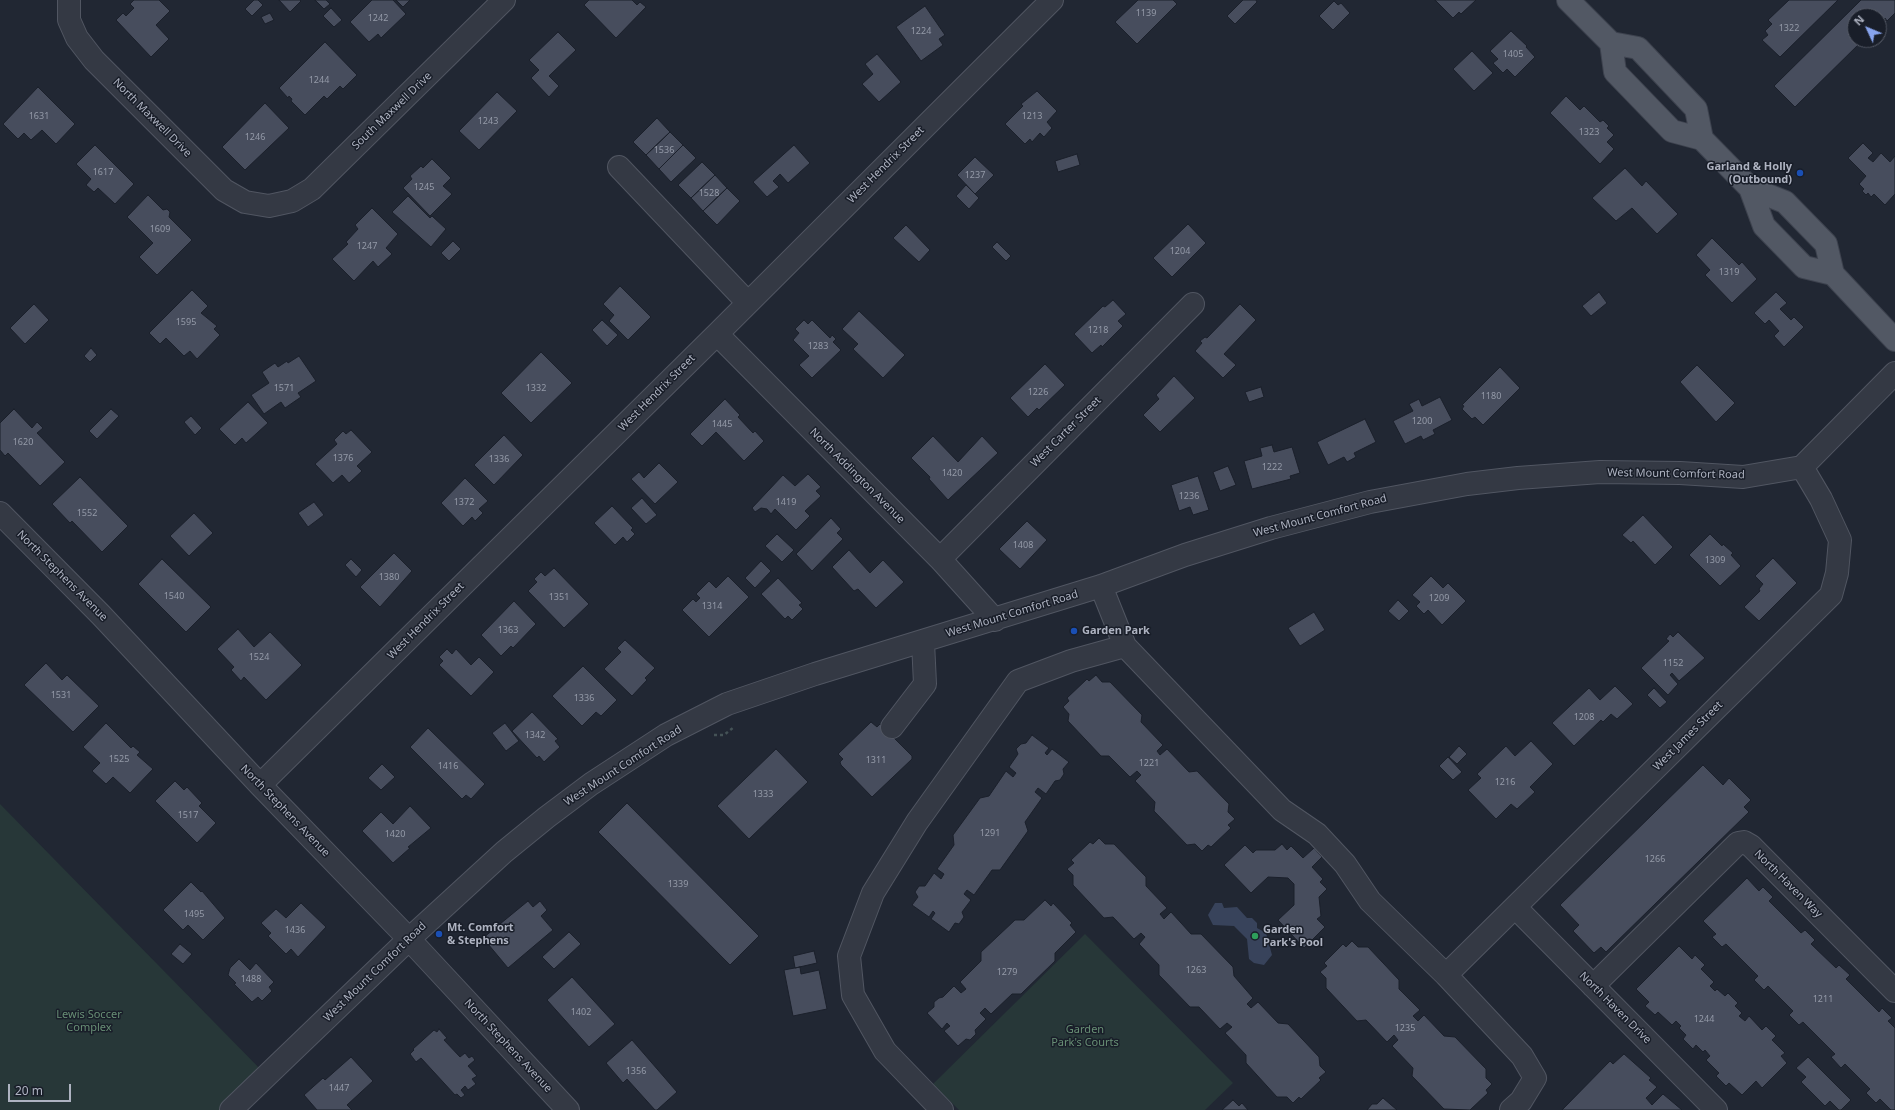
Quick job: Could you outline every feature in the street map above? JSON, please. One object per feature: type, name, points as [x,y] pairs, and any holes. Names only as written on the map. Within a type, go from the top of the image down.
[{"type":"main road","points":[[1568,0],[1611,43],[1638,48],[1649,59],[1696,109],[1702,139]]},
{"type":"main road","points":[[1611,43],[1615,72],[1672,131],[1702,139],[1750,188],[1785,202],[1826,244],[1833,274],[1895,340]]},
{"type":"main road","points":[[1750,188],[1764,226],[1804,267],[1833,274]]},
{"type":"street","name":"North Maxwell Drive","points":[[69,0],[69,20],[77,38],[94,60],[224,190],[245,202],[269,206]]},
{"type":"street","name":"South Maxwell Drive","points":[[269,206],[292,201],[312,189],[504,0]]},
{"type":"street","name":"West Hendrix Street","points":[[260,785],[717,334],[1052,0]]},
{"type":"street","points":[[619,167],[748,303]]},
{"type":"street","name":"West Carter Street","points":[[940,559],[1193,304]]},
{"type":"street","name":"North Addington Avenue","points":[[717,334],[940,559],[995,620]]},
{"type":"street","points":[[1802,467],[1895,374]]},
{"type":"street","name":"West Mount Comfort Road","points":[[231,1110],[409,939],[504,852],[591,784],[666,734],[727,704],[814,674],[995,620],[1101,586],[1185,555],[1271,528],[1370,502],[1444,488],[1518,478],[1600,472],[1680,473],[1743,477],[1802,467]]},
{"type":"street","name":"West James Street","points":[[1446,975],[1831,595],[1837,573],[1840,540],[1821,499],[1802,467]]},
{"type":"street","name":"North Stephens Avenue","points":[[0,513],[101,615],[260,785],[409,939],[568,1110]]},
{"type":"street","points":[[1101,586],[1125,646],[1282,810],[1317,834],[1346,864],[1370,901],[1446,975],[1522,1056],[1535,1078],[1521,1101],[1511,1110]]},
{"type":"street","points":[[892,728],[925,684],[923,642]]},
{"type":"street","points":[[942,1110],[885,1051],[853,995],[848,956],[875,888],[917,822],[1018,681],[1071,661],[1125,646]]},
{"type":"street","name":"North Haven Way","points":[[1593,986],[1738,843],[1744,842],[1751,846],[1895,991]]},
{"type":"street","name":"North Haven Drive","points":[[1515,907],[1716,1110]]},
{"type":"path","points":[[709,734],[724,735],[739,724]]},
{"type":"green space","name":"Lewis Soccer Complex","points":[[0,804],[267,1076],[231,1110],[0,1110]]},
{"type":"green space","name":"Garden Park's Courts","points":[[1085,934],[1233,1083],[1205,1110],[959,1110],[933,1084]]},
{"type":"water","name":"Garden Park's Pool","points":[[1215,903],[1222,903],[1224,908],[1237,907],[1247,918],[1252,918],[1257,923],[1257,928],[1266,933],[1272,955],[1264,965],[1254,963],[1249,959],[1247,939],[1234,926],[1213,925],[1208,915]]},
{"type":"building","points":[[134,0],[159,0],[170,11],[156,25],[169,39],[151,57],[116,20],[123,13],[126,16],[134,8],[130,4]]},
{"type":"building","points":[[254,0],[258,0],[263,5],[252,16],[245,9]]},
{"type":"building","points":[[279,0],[300,0],[301,1],[290,12]]},
{"type":"building","points":[[315,0],[326,0],[330,4],[324,9]]},
{"type":"building","points":[[372,0],[393,0],[406,14],[381,38],[378,34],[369,42],[350,22]]},
{"type":"building","points":[[396,0],[410,0],[403,7]]},
{"type":"building","points":[[589,0],[632,0],[637,5],[640,2],[646,7],[616,38],[584,5]]},
{"type":"building","points":[[1138,0],[1173,0],[1177,4],[1137,44],[1115,22]]},
{"type":"building","points":[[1243,0],[1256,0],[1257,2],[1235,24],[1227,16]]},
{"type":"building","points":[[1435,0],[1476,0],[1461,14],[1459,12],[1453,18]]},
{"type":"building","points":[[1789,0],[1838,0],[1780,57],[1762,40],[1768,35],[1765,31],[1772,24],[1768,20]]},
{"type":"building","points":[[1861,0],[1895,0],[1895,13],[1887,21],[1887,8],[1853,8]]},
{"type":"building","points":[[1334,1],[1338,5],[1341,3],[1350,13],[1333,30],[1319,16]]},
{"type":"building","points":[[925,6],[945,35],[939,39],[943,45],[921,61],[896,27]]},
{"type":"building","points":[[331,8],[342,20],[334,27],[323,16]]},
{"type":"building","points":[[270,13],[274,20],[265,24],[261,17]]},
{"type":"building","points":[[1847,14],[1847,48],[1855,48],[1795,107],[1774,86]]},
{"type":"building","points":[[1511,31],[1527,46],[1526,47],[1535,57],[1515,77],[1507,69],[1503,73],[1493,63],[1498,59],[1490,51]]},
{"type":"building","points":[[558,32],[576,50],[549,76],[559,86],[549,97],[531,78],[539,70],[529,60]]},
{"type":"building","points":[[325,42],[357,75],[343,89],[340,86],[327,99],[324,96],[305,115],[291,101],[292,99],[289,96],[288,98],[279,88]]},
{"type":"building","points":[[1472,51],[1493,73],[1474,91],[1453,69]]},
{"type":"building","points":[[877,54],[901,82],[879,102],[862,84],[873,74],[865,64]]},
{"type":"building","points":[[38,87],[75,124],[56,144],[42,130],[31,140],[24,133],[18,139],[3,124]]},
{"type":"building","points":[[1037,91],[1057,111],[1047,122],[1052,128],[1044,137],[1040,133],[1032,142],[1030,139],[1025,144],[1005,124],[1023,106],[1021,104]]},
{"type":"building","points":[[497,92],[517,111],[479,150],[459,131]]},
{"type":"building","points":[[1566,96],[1580,110],[1584,106],[1600,122],[1603,120],[1609,126],[1607,128],[1614,135],[1607,142],[1614,149],[1600,164],[1550,113]]},
{"type":"building","points":[[265,103],[289,128],[245,170],[222,147]]},
{"type":"building","points":[[657,118],[670,132],[646,155],[633,142]]},
{"type":"building","points":[[670,132],[683,145],[659,169],[646,155]]},
{"type":"building","points":[[1863,143],[1873,153],[1868,158],[1873,162],[1881,153],[1890,162],[1895,156],[1895,194],[1885,205],[1874,194],[1871,197],[1868,193],[1866,195],[1862,191],[1864,189],[1859,184],[1866,176],[1848,158]]},
{"type":"building","points":[[95,145],[134,184],[115,204],[98,188],[94,192],[86,185],[91,179],[76,164]]},
{"type":"building","points":[[683,145],[696,158],[671,182],[659,169]]},
{"type":"building","points":[[794,145],[810,163],[788,183],[780,174],[773,181],[779,187],[767,197],[753,182]]},
{"type":"building","points":[[1077,154],[1080,165],[1058,172],[1055,161]]},
{"type":"building","points":[[975,157],[994,175],[975,194],[957,175]]},
{"type":"building","points":[[432,159],[451,178],[443,186],[452,194],[430,216],[403,188],[412,179],[410,176],[421,166],[423,168]]},
{"type":"building","points":[[702,162],[715,175],[691,198],[678,185]]},
{"type":"building","points":[[1625,168],[1642,186],[1646,181],[1678,214],[1657,234],[1632,208],[1616,221],[1592,198]]},
{"type":"building","points":[[715,175],[727,188],[703,211],[691,198]]},
{"type":"building","points":[[966,185],[979,198],[969,209],[956,196]]},
{"type":"building","points":[[727,188],[740,201],[717,225],[703,211]]},
{"type":"building","points":[[148,195],[163,210],[167,209],[170,212],[169,217],[192,240],[157,275],[139,257],[153,243],[127,217]]},
{"type":"building","points":[[408,196],[430,218],[432,216],[446,229],[431,247],[392,212]]},
{"type":"building","points":[[372,208],[398,234],[386,248],[392,254],[378,267],[373,261],[354,281],[332,259],[348,244],[346,242],[358,229],[355,225]]},
{"type":"building","points":[[1188,224],[1206,243],[1172,277],[1153,258]]},
{"type":"building","points":[[906,225],[930,250],[919,262],[893,238]]},
{"type":"building","points":[[1712,238],[1739,265],[1742,262],[1757,279],[1732,303],[1705,275],[1710,270],[1696,255]]},
{"type":"building","points":[[453,241],[461,249],[449,261],[441,253]]},
{"type":"building","points":[[997,242],[1011,256],[1006,261],[992,247]]},
{"type":"building","points":[[620,286],[651,317],[628,340],[609,321],[614,315],[603,304]]},
{"type":"building","points":[[192,290],[208,306],[201,313],[217,326],[214,329],[220,335],[197,359],[190,351],[184,356],[166,338],[160,344],[149,333]]},
{"type":"building","points":[[1599,292],[1607,303],[1591,316],[1582,306]]},
{"type":"building","points":[[1776,292],[1787,303],[1780,309],[1791,320],[1794,317],[1804,327],[1784,347],[1774,336],[1779,331],[1769,320],[1765,324],[1754,313]]},
{"type":"building","points":[[1113,300],[1126,314],[1118,321],[1123,326],[1102,347],[1101,345],[1092,353],[1074,334],[1103,306],[1105,307]]},
{"type":"building","points":[[34,304],[49,320],[25,344],[10,328]]},
{"type":"building","points":[[1240,304],[1256,320],[1224,354],[1236,365],[1223,378],[1195,351],[1202,343],[1200,341],[1205,337],[1207,338]]},
{"type":"building","points":[[859,311],[905,355],[883,378],[853,349],[858,344],[842,329]]},
{"type":"building","points":[[602,320],[618,335],[607,346],[592,330]]},
{"type":"building","points":[[804,320],[808,324],[812,320],[830,338],[832,335],[836,339],[833,342],[841,350],[812,378],[799,365],[809,356],[793,340],[799,333],[795,329]]},
{"type":"building","points":[[91,348],[97,355],[90,362],[84,356]]},
{"type":"building","points":[[541,352],[572,383],[531,423],[501,393]]},
{"type":"building","points":[[299,356],[316,381],[298,393],[301,397],[285,408],[281,402],[264,414],[251,395],[269,383],[262,372],[275,363],[278,367]]},
{"type":"building","points":[[1045,364],[1065,385],[1039,410],[1037,408],[1028,417],[1010,398]]},
{"type":"building","points":[[1697,365],[1735,403],[1716,422],[1680,382]]},
{"type":"building","points":[[1500,367],[1520,388],[1483,425],[1475,417],[1472,419],[1462,409],[1464,406],[1462,405]]},
{"type":"building","points":[[1174,376],[1195,398],[1160,432],[1143,415],[1159,399],[1156,395]]},
{"type":"building","points":[[1261,387],[1264,397],[1249,402],[1245,392]]},
{"type":"building","points":[[1440,397],[1452,420],[1433,430],[1435,434],[1423,440],[1421,436],[1405,444],[1393,421],[1413,411],[1409,404],[1419,399],[1422,406]]},
{"type":"building","points":[[725,399],[740,415],[738,417],[753,433],[755,431],[764,441],[744,461],[716,432],[702,446],[690,434]]},
{"type":"building","points":[[248,402],[268,423],[246,443],[242,438],[235,445],[219,429]]},
{"type":"building","points":[[14,409],[32,428],[37,422],[43,428],[37,433],[65,462],[40,486],[8,453],[5,456],[0,450],[0,423]]},
{"type":"building","points":[[111,409],[119,416],[97,439],[89,431]]},
{"type":"building","points":[[191,416],[202,428],[195,435],[184,422]]},
{"type":"building","points":[[1365,419],[1376,442],[1354,453],[1356,457],[1347,462],[1344,457],[1328,465],[1317,442]]},
{"type":"building","points":[[351,430],[372,452],[357,466],[362,471],[349,483],[342,475],[333,483],[315,464],[337,444],[334,440],[343,431],[346,434]]},
{"type":"building","points":[[504,435],[523,455],[494,485],[474,465]]},
{"type":"building","points":[[933,436],[958,462],[982,436],[998,453],[948,500],[929,479],[930,477],[911,458]]},
{"type":"building","points":[[1272,445],[1274,452],[1292,447],[1300,473],[1290,476],[1291,479],[1252,489],[1244,461],[1262,456],[1260,448]]},
{"type":"building","points":[[659,463],[678,482],[655,504],[631,479],[639,472],[644,478]]},
{"type":"building","points":[[1228,466],[1236,485],[1220,491],[1213,472]]},
{"type":"building","points":[[808,474],[821,487],[816,491],[821,496],[805,511],[810,516],[796,530],[775,509],[771,514],[767,509],[761,508],[755,512],[752,508],[783,475],[795,486]]},
{"type":"building","points":[[1198,476],[1209,510],[1193,515],[1190,507],[1179,511],[1171,485]]},
{"type":"building","points":[[80,477],[128,526],[102,552],[72,521],[70,523],[52,504]]},
{"type":"building","points":[[465,478],[488,501],[479,509],[483,513],[475,521],[472,517],[463,526],[441,503]]},
{"type":"building","points":[[642,498],[657,515],[646,524],[631,508]]},
{"type":"building","points":[[314,502],[324,515],[308,527],[298,513]]},
{"type":"building","points":[[612,506],[633,528],[631,530],[635,534],[627,542],[623,537],[615,545],[594,523]]},
{"type":"building","points":[[194,513],[213,533],[189,556],[170,536]]},
{"type":"building","points":[[1643,515],[1673,547],[1655,565],[1633,541],[1631,543],[1622,535]]},
{"type":"building","points":[[831,518],[841,529],[837,533],[843,539],[812,571],[796,554]]},
{"type":"building","points":[[1027,521],[1047,540],[1020,569],[999,549]]},
{"type":"building","points":[[777,534],[794,550],[782,562],[765,546]]},
{"type":"building","points":[[1710,534],[1722,546],[1723,544],[1733,553],[1731,555],[1741,566],[1720,586],[1689,555]]},
{"type":"building","points":[[849,550],[870,573],[883,560],[904,582],[876,608],[858,589],[854,591],[832,567]]},
{"type":"building","points":[[394,553],[412,571],[380,607],[360,587]]},
{"type":"building","points":[[1773,558],[1797,583],[1759,621],[1744,607],[1760,591],[1759,589],[1763,584],[1755,576]]},
{"type":"building","points":[[162,559],[211,607],[186,632],[138,584]]},
{"type":"building","points":[[351,559],[362,570],[356,577],[345,565]]},
{"type":"building","points":[[761,561],[771,571],[755,588],[745,578]]},
{"type":"building","points":[[554,568],[589,604],[564,628],[528,591],[537,582],[534,579],[541,572],[545,576]]},
{"type":"building","points":[[728,576],[749,597],[709,637],[682,610],[693,599],[696,602],[700,598],[696,594],[709,581],[716,588]]},
{"type":"building","points":[[1431,576],[1443,588],[1448,583],[1466,601],[1442,625],[1428,610],[1424,614],[1416,606],[1420,602],[1412,595]]},
{"type":"building","points":[[778,578],[802,603],[799,605],[803,609],[792,620],[788,616],[785,619],[761,594]]},
{"type":"building","points":[[1398,600],[1409,611],[1399,621],[1388,611]]},
{"type":"building","points":[[514,601],[536,624],[513,648],[511,646],[501,656],[481,635]]},
{"type":"building","points":[[1314,612],[1325,630],[1300,646],[1288,628]]},
{"type":"building","points":[[238,629],[254,647],[270,632],[302,665],[266,700],[244,677],[241,681],[231,670],[234,667],[217,649]]},
{"type":"building","points":[[1678,632],[1705,658],[1679,681],[1672,673],[1670,675],[1678,684],[1668,695],[1641,668],[1669,641],[1666,639],[1670,634],[1673,637]]},
{"type":"building","points":[[625,640],[655,668],[645,678],[647,680],[632,696],[604,669],[621,652],[617,648]]},
{"type":"building","points":[[447,649],[452,654],[456,649],[471,665],[479,657],[494,672],[471,696],[439,665],[443,661],[439,657]]},
{"type":"building","points":[[46,663],[62,680],[67,675],[99,706],[73,732],[24,685]]},
{"type":"building","points":[[583,666],[617,700],[601,716],[596,712],[582,726],[552,696]]},
{"type":"building","points":[[1096,675],[1102,682],[1110,682],[1142,715],[1141,722],[1163,745],[1157,751],[1160,755],[1167,749],[1189,772],[1197,771],[1229,804],[1228,812],[1235,819],[1228,825],[1231,828],[1211,847],[1208,845],[1202,851],[1195,844],[1187,845],[1154,811],[1155,802],[1135,781],[1141,775],[1137,771],[1130,777],[1109,756],[1101,756],[1068,721],[1069,714],[1063,707],[1069,701],[1067,698],[1087,679],[1089,681]]},
{"type":"building","points":[[1615,686],[1633,704],[1617,719],[1611,714],[1603,722],[1601,720],[1574,746],[1552,723],[1589,688],[1600,700]]},
{"type":"building","points":[[1654,688],[1667,702],[1660,708],[1647,695]]},
{"type":"building","points":[[532,712],[558,739],[555,741],[560,747],[544,762],[539,756],[537,758],[512,731]]},
{"type":"building","points":[[871,722],[877,727],[880,724],[912,756],[912,759],[872,797],[841,765],[840,762],[843,759],[838,754]]},
{"type":"building","points":[[106,723],[131,748],[133,746],[140,752],[137,755],[153,769],[130,793],[113,777],[106,784],[92,771],[100,763],[83,747]]},
{"type":"building","points":[[505,723],[519,741],[506,751],[492,733]]},
{"type":"building","points":[[428,728],[485,784],[471,799],[466,795],[462,799],[410,747]]},
{"type":"building","points":[[1032,735],[1049,748],[1045,753],[1047,755],[1052,749],[1069,762],[1063,769],[1064,774],[1060,780],[1055,781],[1046,794],[1038,788],[1035,792],[1042,798],[1025,822],[1028,831],[1000,870],[992,870],[974,895],[967,890],[964,894],[971,900],[962,912],[964,917],[959,924],[955,923],[949,932],[931,919],[935,913],[933,911],[929,917],[912,905],[918,897],[915,892],[919,886],[925,886],[934,873],[941,879],[944,874],[937,869],[954,845],[953,835],[980,798],[989,796],[1006,771],[1013,777],[1016,773],[1009,767],[1018,754],[1016,749],[1021,744],[1026,743]]},
{"type":"building","points":[[1531,741],[1553,764],[1530,787],[1535,792],[1517,809],[1511,804],[1496,819],[1468,790],[1481,778],[1477,774],[1506,746],[1515,756]]},
{"type":"building","points":[[1459,746],[1467,754],[1457,764],[1449,757]]},
{"type":"building","points":[[776,749],[808,782],[749,839],[717,806]]},
{"type":"building","points":[[1448,757],[1462,772],[1453,780],[1439,766]]},
{"type":"building","points":[[382,764],[395,777],[381,790],[368,778]]},
{"type":"building","points":[[1703,765],[1723,785],[1729,778],[1751,800],[1744,807],[1749,812],[1606,952],[1601,947],[1594,953],[1573,931],[1579,925],[1560,905]]},
{"type":"building","points":[[175,781],[184,790],[187,787],[202,803],[199,806],[216,823],[197,843],[155,801]]},
{"type":"building","points":[[627,803],[759,936],[730,965],[598,832]]},
{"type":"building","points":[[410,806],[431,828],[408,847],[410,848],[393,863],[362,831],[381,812],[393,824]]},
{"type":"building","points":[[1099,838],[1105,844],[1114,844],[1146,877],[1146,886],[1167,908],[1160,914],[1164,919],[1171,912],[1191,934],[1201,934],[1233,967],[1234,976],[1253,998],[1247,1004],[1251,1008],[1258,1002],[1278,1023],[1288,1024],[1319,1057],[1320,1066],[1326,1072],[1319,1078],[1321,1080],[1301,1099],[1299,1097],[1293,1103],[1287,1097],[1277,1097],[1246,1063],[1246,1055],[1225,1033],[1232,1027],[1227,1023],[1220,1029],[1199,1007],[1190,1007],[1159,975],[1159,965],[1139,944],[1145,937],[1141,933],[1134,939],[1113,917],[1104,918],[1073,885],[1073,875],[1067,869],[1074,863],[1071,860],[1090,842],[1093,844]]},
{"type":"building","points":[[1282,844],[1287,850],[1291,846],[1303,858],[1314,848],[1322,857],[1312,867],[1323,879],[1320,882],[1327,889],[1319,897],[1321,916],[1317,919],[1325,927],[1304,948],[1278,920],[1294,905],[1294,884],[1288,878],[1268,877],[1251,893],[1224,865],[1245,845],[1253,853],[1256,850],[1275,850]]},
{"type":"building","points":[[1747,878],[1759,891],[1763,887],[1773,897],[1769,901],[1801,933],[1805,930],[1815,940],[1811,944],[1836,968],[1839,965],[1850,975],[1846,979],[1879,1012],[1882,1008],[1892,1018],[1888,1021],[1895,1028],[1895,1110],[1891,1110],[1880,1099],[1876,1103],[1866,1093],[1870,1089],[1845,1064],[1841,1068],[1831,1057],[1835,1054],[1803,1022],[1799,1025],[1789,1015],[1793,1011],[1768,986],[1764,990],[1754,980],[1758,976],[1726,944],[1722,947],[1712,937],[1716,934],[1703,921]]},
{"type":"building","points":[[191,882],[201,892],[202,891],[225,918],[203,940],[188,925],[183,930],[163,910]]},
{"type":"building","points":[[1045,900],[1051,906],[1053,903],[1072,923],[1070,925],[1076,932],[1055,953],[1055,961],[1021,994],[1012,994],[991,1014],[985,1008],[980,1013],[986,1019],[975,1030],[976,1034],[970,1040],[966,1039],[958,1046],[944,1031],[950,1026],[947,1023],[942,1029],[927,1013],[934,1007],[934,1002],[943,997],[954,986],[961,993],[966,989],[960,982],[981,961],[981,952],[1015,920],[1024,920]]},
{"type":"building","points":[[528,901],[533,907],[540,901],[547,910],[541,916],[553,930],[508,968],[483,938]]},
{"type":"building","points":[[301,903],[326,927],[298,957],[291,949],[286,954],[268,936],[271,933],[261,923],[276,909],[286,918]]},
{"type":"building","points":[[569,932],[581,944],[554,969],[542,957]]},
{"type":"building","points":[[1352,941],[1358,947],[1368,947],[1399,980],[1399,989],[1420,1010],[1413,1016],[1418,1021],[1424,1015],[1444,1036],[1455,1037],[1486,1069],[1486,1078],[1492,1084],[1486,1090],[1488,1093],[1470,1110],[1444,1109],[1412,1076],[1413,1068],[1392,1046],[1398,1040],[1394,1035],[1387,1042],[1366,1020],[1357,1021],[1326,988],[1326,978],[1320,972],[1327,966],[1324,963],[1343,944],[1346,947]]},
{"type":"building","points":[[180,944],[192,954],[183,964],[171,954]]},
{"type":"building","points":[[1679,946],[1692,959],[1695,955],[1705,965],[1701,969],[1714,982],[1710,986],[1715,991],[1717,989],[1725,996],[1728,993],[1738,1003],[1735,1006],[1742,1013],[1739,1016],[1745,1021],[1749,1016],[1762,1030],[1766,1026],[1776,1036],[1772,1040],[1785,1053],[1781,1056],[1787,1063],[1762,1088],[1756,1081],[1742,1095],[1729,1083],[1726,1086],[1716,1076],[1719,1073],[1706,1060],[1710,1056],[1705,1050],[1703,1052],[1696,1045],[1693,1049],[1683,1039],[1686,1035],[1679,1028],[1681,1026],[1676,1021],[1672,1025],[1658,1012],[1655,1015],[1645,1006],[1649,1002],[1636,989]]},
{"type":"building","points":[[814,951],[817,963],[795,968],[793,956]]},
{"type":"building","points":[[239,959],[250,970],[256,963],[274,982],[269,987],[272,991],[262,1001],[258,997],[252,1002],[234,984],[236,983],[228,975],[230,968]]},
{"type":"building","points":[[800,967],[801,974],[819,970],[827,1009],[793,1016],[784,970]]},
{"type":"building","points":[[572,977],[615,1024],[589,1047],[547,1000]]},
{"type":"building","points":[[439,1029],[447,1038],[444,1040],[460,1057],[465,1053],[469,1058],[472,1056],[475,1060],[468,1066],[477,1076],[472,1079],[476,1084],[468,1090],[465,1086],[461,1090],[465,1095],[461,1098],[457,1094],[455,1095],[421,1058],[416,1062],[410,1054],[414,1050],[413,1049],[434,1030],[437,1032]]},
{"type":"building","points":[[632,1040],[677,1092],[657,1110],[655,1110],[627,1079],[623,1083],[606,1063]]},
{"type":"building","points":[[1624,1054],[1651,1078],[1649,1080],[1657,1087],[1646,1098],[1652,1105],[1663,1094],[1682,1110],[1562,1110],[1610,1061],[1613,1064]]},
{"type":"building","points":[[351,1057],[373,1081],[347,1105],[352,1110],[317,1110],[304,1095],[323,1078],[325,1080]]},
{"type":"building","points":[[1808,1057],[1851,1100],[1841,1110],[1839,1110],[1830,1101],[1825,1106],[1801,1082],[1806,1077],[1796,1068]]},
{"type":"building","points":[[1383,1098],[1397,1110],[1367,1110],[1372,1104],[1377,1104]]},
{"type":"building","points":[[1233,1100],[1239,1106],[1242,1103],[1248,1110],[1222,1110]]},
{"type":"place","name":"Garland & Holly (Outbound)","points":[[1800,173]]},
{"type":"place","name":"Garden Park","points":[[1074,631]]},
{"type":"place","name":"Mt. Comfort & Stephens","points":[[439,934]]},
{"type":"place","name":"Garden Park's Pool","points":[[1255,936]]}]
